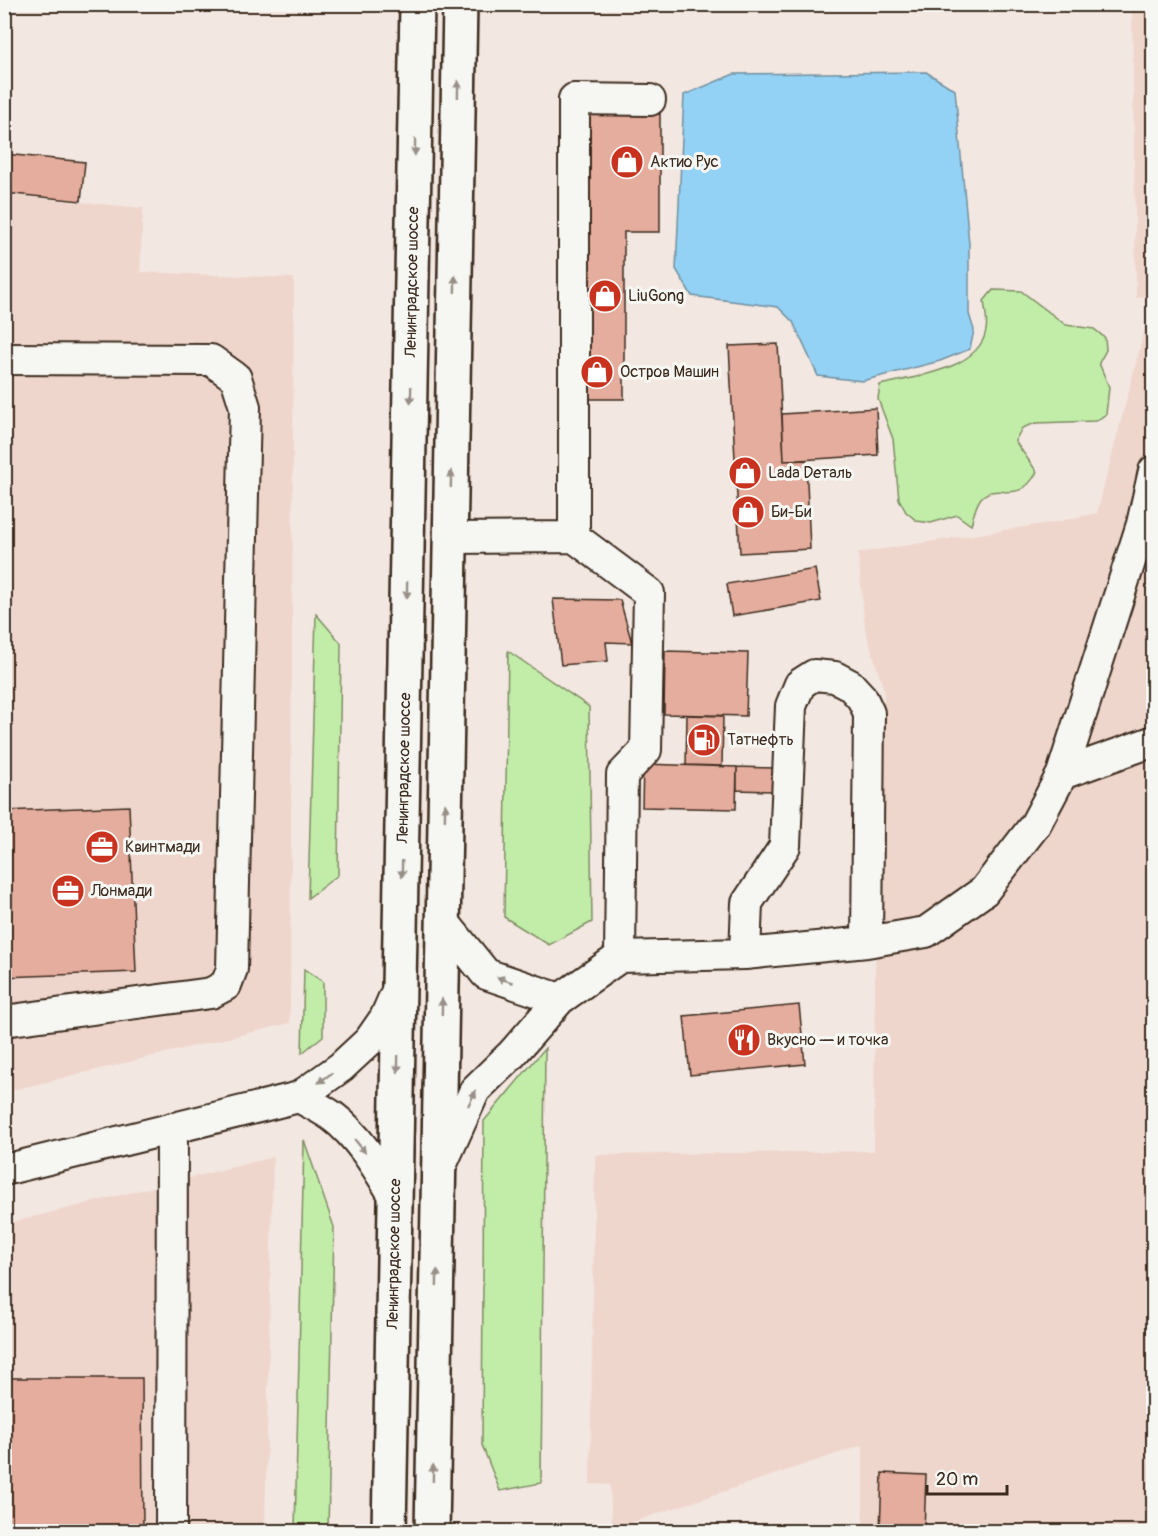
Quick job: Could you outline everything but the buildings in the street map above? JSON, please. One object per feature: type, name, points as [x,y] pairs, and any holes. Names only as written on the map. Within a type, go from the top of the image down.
[{"type":"highway","name":"Ленинградское шоссе","points":[[389,1532],[417,4]]},
{"type":"highway","points":[[432,1532],[460,4]]},
{"type":"street","points":[[574,537],[574,99],[650,100]]},
{"type":"street","points":[[4,359],[211,360],[236,378],[245,407],[232,969],[226,985],[212,993],[4,1021]]},
{"type":"street","points":[[439,1170],[475,1090],[512,1054],[560,999],[620,957],[745,954],[867,942],[926,932],[984,891],[1035,825],[1062,774],[1142,524],[1154,471]]},
{"type":"street","points":[[450,538],[574,537],[649,593],[646,750],[622,775],[620,957]]},
{"type":"street","points":[[745,954],[747,903],[786,846],[791,706],[800,684],[814,675],[835,677],[850,685],[862,699],[869,713],[867,942]]},
{"type":"street","points":[[1062,774],[1154,741]]},
{"type":"street","points":[[443,921],[486,974],[560,999]]},
{"type":"street","points":[[4,1170],[299,1097],[341,1067],[369,1041],[385,1018],[400,985]]},
{"type":"street","points":[[299,1097],[332,1116],[352,1136],[373,1162],[395,1197]]},
{"type":"street","points":[[171,1128],[171,1532]]},
{"type":"shaded area","points":[[1132,5],[1154,5],[1153,295],[1136,298]]},
{"type":"shaded area","points":[[4,195],[143,208],[140,272],[294,278],[290,1023],[5,1092]]},
{"type":"shaded area","points":[[1153,303],[1153,1531],[863,1531],[863,1445],[612,1529],[610,1485],[590,1484],[595,1155],[874,1151],[875,971],[884,690],[865,629],[858,553],[1055,522],[1097,513]]},
{"type":"shaded area","points":[[273,1157],[265,1531],[5,1532],[5,1224]]},
{"type":"green space","points":[[993,290],[1021,291],[1066,325],[1094,329],[1105,338],[1106,350],[1099,363],[1109,387],[1106,414],[1096,421],[1036,423],[1022,428],[1015,441],[1037,472],[1030,483],[1022,489],[987,493],[976,507],[971,525],[957,515],[931,523],[917,521],[906,512],[899,499],[893,439],[878,399],[880,385],[943,370],[971,354],[981,344],[986,330],[984,301]]},
{"type":"green space","points":[[316,614],[341,643],[338,875],[308,898]]},
{"type":"green space","points":[[508,651],[589,707],[592,922],[549,945],[504,917]]},
{"type":"green space","points":[[304,969],[323,982],[323,1036],[302,1053]]},
{"type":"green space","points":[[545,1048],[541,1483],[500,1491],[482,1445],[484,1121]]},
{"type":"green space","points":[[304,1140],[334,1227],[328,1531],[295,1531]]},
{"type":"water","points":[[926,72],[955,90],[969,244],[969,314],[974,330],[970,349],[940,361],[862,381],[818,376],[793,322],[778,307],[692,296],[676,269],[684,95],[734,74]]},
{"type":"place","name":"Актио Рус","points":[[627,162]]},
{"type":"place","name":"LiuGong","points":[[605,296]]},
{"type":"place","name":"Остров Машин","points":[[597,372]]},
{"type":"place","name":"Lada Dеталь","points":[[745,473]]},
{"type":"place","name":"Би-Би","points":[[748,512]]},
{"type":"place","name":"Татнефть","points":[[704,740]]},
{"type":"place","name":"Квинтмади","points":[[102,847]]},
{"type":"place","name":"Лонмади","points":[[68,891]]},
{"type":"place","name":"Вкусно — и точка","points":[[744,1040]]}]
